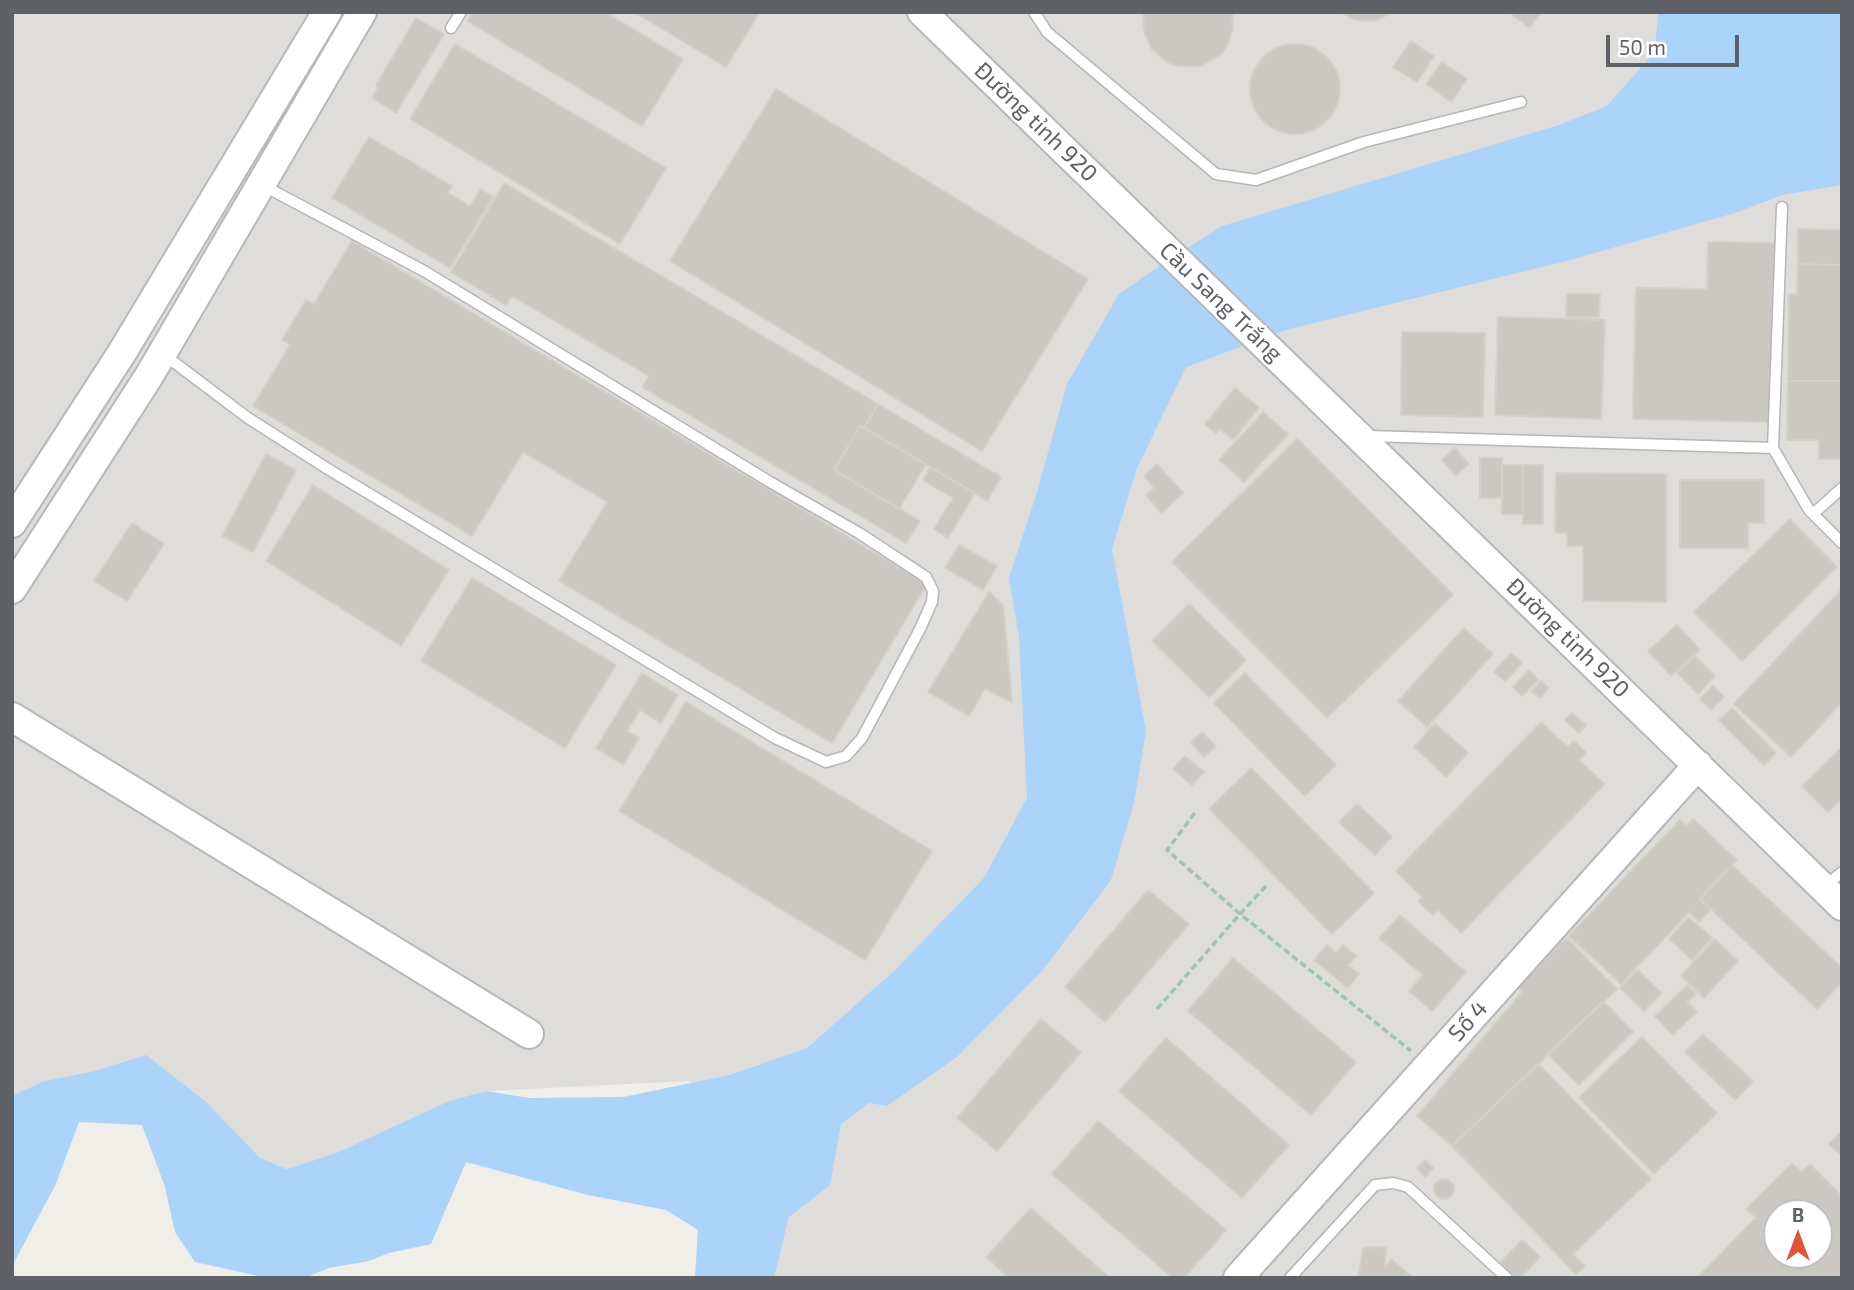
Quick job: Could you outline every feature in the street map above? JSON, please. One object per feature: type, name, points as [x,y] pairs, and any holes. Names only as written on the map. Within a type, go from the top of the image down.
[{"type":"street","points":[[12,523],[123,351],[327,12]]},
{"type":"street","points":[[12,589],[163,353],[362,12]]},
{"type":"street","name":"Đường tỉnh 920","points":[[922,12],[1150,233]]},
{"type":"street","name":"Cầu Sang Trắng","points":[[1150,233],[1293,372]]},
{"type":"street","name":"Đường tỉnh 920","points":[[1293,372],[1698,765],[1836,889]]},
{"type":"street","points":[[12,717],[529,1034]]},
{"type":"street","name":"Số 4","points":[[1238,1278],[1698,765]]},
{"type":"lane","points":[[451,29],[461,12]]},
{"type":"lane","points":[[1034,12],[1047,32],[1216,174],[1256,180],[1364,142],[1521,102]]},
{"type":"lane","points":[[163,353],[248,418],[328,469],[775,738],[826,762],[846,756],[862,738],[932,602],[933,591],[926,577],[859,533],[770,482],[424,271],[261,185]]},
{"type":"lane","points":[[1782,206],[1773,449],[1813,514],[1842,543]]},
{"type":"lane","points":[[1359,436],[1773,449]]},
{"type":"lane","points":[[1813,514],[1842,488]]},
{"type":"lane","points":[[1290,1278],[1374,1185],[1393,1183],[1408,1187],[1507,1278]]},
{"type":"path","points":[[1198,810],[1167,850],[1240,914],[1429,1065]]},
{"type":"path","points":[[1157,1009],[1266,886]]},
{"type":"shaded area","points":[[12,12],[1751,12],[1842,81],[1842,1278],[774,1278],[789,1217],[689,1081],[486,1091],[449,1101],[336,1153],[287,1169],[260,1158],[241,1141],[95,1071],[44,1081],[12,1096]]},
{"type":"water","points":[[1659,12],[1842,12],[1842,185],[1782,195],[1738,212],[1570,260],[1286,330],[1186,367],[1137,468],[1112,549],[1146,731],[1134,803],[1111,880],[1042,971],[958,1056],[887,1106],[869,1103],[841,1124],[830,1185],[789,1217],[774,1278],[695,1278],[698,1230],[666,1210],[588,1195],[466,1162],[431,1244],[389,1253],[369,1261],[329,1268],[309,1276],[263,1277],[195,1262],[175,1232],[165,1187],[142,1125],[79,1122],[55,1186],[12,1266],[12,1096],[44,1081],[95,1071],[146,1055],[206,1102],[260,1158],[287,1169],[336,1153],[449,1101],[486,1091],[529,1098],[623,1097],[730,1075],[807,1048],[894,971],[984,878],[1027,798],[1019,637],[1009,578],[1037,492],[1067,384],[1119,294],[1222,226],[1559,125],[1607,106],[1654,53]]},
{"type":"building","points":[[473,12],[605,12],[683,59],[642,126],[467,21]]},
{"type":"building","points":[[634,12],[760,12],[726,67]]},
{"type":"building","points":[[1144,12],[1232,12],[1233,28],[1226,48],[1219,56],[1200,66],[1178,66],[1167,62],[1151,48],[1143,28]]},
{"type":"building","points":[[1340,12],[1392,12],[1377,20],[1366,21],[1355,20]]},
{"type":"building","points":[[1513,12],[1541,12],[1530,28],[1512,15]]},
{"type":"building","points":[[416,18],[444,34],[396,113],[372,98],[378,87],[376,85]]},
{"type":"building","points":[[1411,41],[1434,56],[1417,82],[1393,67]]},
{"type":"building","points":[[455,44],[666,168],[620,244],[410,119]]},
{"type":"building","points":[[1295,44],[1312,47],[1327,57],[1337,72],[1340,89],[1337,106],[1327,121],[1312,131],[1295,134],[1278,131],[1263,121],[1253,106],[1250,89],[1253,72],[1263,57],[1278,47]]},
{"type":"building","points":[[1442,62],[1467,79],[1451,102],[1426,84]]},
{"type":"building","points":[[776,89],[1088,279],[982,451],[670,261]]},
{"type":"building","points":[[369,137],[452,186],[448,193],[470,206],[481,189],[493,197],[450,268],[332,198]]},
{"type":"building","points":[[504,183],[878,404],[864,428],[860,426],[834,470],[920,521],[906,543],[642,387],[649,376],[512,296],[506,305],[451,272]]},
{"type":"building","points":[[1798,229],[1842,230],[1842,265],[1798,264]]},
{"type":"building","points":[[352,241],[927,584],[832,743],[559,581],[607,502],[523,452],[472,536],[253,406],[290,345],[282,340],[306,300],[314,304]]},
{"type":"building","points":[[1708,242],[1775,243],[1772,422],[1633,419],[1636,288],[1707,289]]},
{"type":"building","points":[[1798,264],[1842,265],[1842,381],[1788,381],[1789,294],[1797,295]]},
{"type":"building","points":[[1567,294],[1600,294],[1599,317],[1566,317]]},
{"type":"building","points":[[1498,317],[1605,320],[1601,419],[1495,415]]},
{"type":"building","points":[[1402,332],[1485,333],[1483,417],[1401,415]]},
{"type":"building","points":[[1788,381],[1842,381],[1842,459],[1819,459],[1819,440],[1787,440]]},
{"type":"building","points":[[1235,388],[1259,408],[1233,440],[1220,429],[1216,433],[1205,424]]},
{"type":"building","points":[[878,404],[1001,477],[987,501],[864,428]]},
{"type":"building","points":[[1263,412],[1288,434],[1244,482],[1219,460]]},
{"type":"building","points":[[860,426],[926,464],[899,509],[834,470]]},
{"type":"building","points":[[1297,439],[1453,595],[1327,718],[1172,562]]},
{"type":"building","points":[[1455,448],[1469,464],[1456,476],[1442,460]]},
{"type":"building","points":[[266,454],[296,470],[253,552],[222,536]]},
{"type":"building","points":[[1480,458],[1502,458],[1502,498],[1480,498]]},
{"type":"building","points":[[1157,464],[1183,493],[1161,513],[1146,495],[1154,488],[1144,476]]},
{"type":"building","points":[[1502,465],[1523,465],[1523,514],[1502,514]]},
{"type":"building","points":[[1523,465],[1543,465],[1543,524],[1523,524]]},
{"type":"building","points":[[930,467],[975,493],[948,538],[934,529],[953,498],[923,480]]},
{"type":"building","points":[[1556,473],[1666,474],[1666,602],[1583,601],[1583,546],[1567,546],[1567,533],[1555,533]]},
{"type":"building","points":[[1680,480],[1764,480],[1764,523],[1748,523],[1748,548],[1680,548]]},
{"type":"building","points":[[313,485],[449,570],[401,646],[266,561]]},
{"type":"building","points":[[1790,519],[1837,567],[1742,661],[1694,612]]},
{"type":"building","points":[[132,523],[164,544],[127,601],[94,581]]},
{"type":"building","points":[[959,545],[997,566],[983,590],[945,568]]},
{"type":"building","points":[[472,578],[616,665],[565,748],[421,661]]},
{"type":"building","points":[[1842,589],[1842,702],[1791,757],[1734,704]]},
{"type":"building","points":[[989,592],[1003,605],[1012,702],[985,689],[969,716],[928,692]]},
{"type":"building","points":[[1189,604],[1246,660],[1209,697],[1152,641]]},
{"type":"building","points":[[1677,625],[1700,650],[1671,676],[1648,651]]},
{"type":"building","points":[[1464,628],[1493,654],[1427,727],[1398,701]]},
{"type":"building","points":[[1511,653],[1522,663],[1505,681],[1494,672]]},
{"type":"building","points":[[1695,656],[1715,676],[1698,694],[1677,673]]},
{"type":"building","points":[[1529,670],[1538,680],[1522,696],[1513,687]]},
{"type":"building","points":[[642,673],[678,695],[661,723],[640,710],[627,731],[639,738],[623,765],[596,748]]},
{"type":"building","points":[[1245,673],[1336,765],[1305,796],[1214,703]]},
{"type":"building","points":[[1541,681],[1549,688],[1540,698],[1531,691]]},
{"type":"building","points":[[1713,686],[1724,697],[1711,710],[1700,699]]},
{"type":"building","points":[[686,702],[932,851],[865,960],[619,811]]},
{"type":"building","points":[[1732,708],[1776,753],[1764,765],[1719,720]]},
{"type":"building","points":[[1572,713],[1586,725],[1579,733],[1565,720]]},
{"type":"building","points":[[1541,722],[1568,747],[1574,741],[1586,753],[1579,760],[1605,784],[1461,933],[1438,910],[1433,915],[1418,901],[1422,897],[1396,871]]},
{"type":"building","points":[[1435,723],[1468,753],[1446,777],[1414,747]]},
{"type":"building","points":[[1202,732],[1216,746],[1204,757],[1191,743]]},
{"type":"building","points":[[1842,747],[1842,798],[1828,812],[1802,786]]},
{"type":"building","points":[[1185,756],[1204,772],[1192,785],[1173,769]]},
{"type":"building","points":[[1251,768],[1374,893],[1332,934],[1209,809]]},
{"type":"building","points":[[1357,804],[1392,837],[1375,855],[1339,822]]},
{"type":"building","points":[[1693,819],[1737,860],[1700,899],[1711,909],[1699,922],[1689,912],[1621,984],[1569,936],[1680,820],[1687,826]]},
{"type":"building","points":[[1732,865],[1842,968],[1842,982],[1817,1009],[1700,899]]},
{"type":"building","points":[[1148,890],[1189,924],[1105,1022],[1065,987]]},
{"type":"building","points":[[1400,915],[1466,972],[1432,1011],[1409,991],[1423,975],[1379,938]]},
{"type":"building","points":[[1689,917],[1712,938],[1692,960],[1669,939]]},
{"type":"building","points":[[1567,938],[1617,989],[1452,1146],[1417,1116],[1522,992],[1518,987]]},
{"type":"building","points":[[1715,939],[1738,961],[1704,998],[1681,976]]},
{"type":"building","points":[[1327,945],[1336,953],[1343,945],[1356,956],[1348,965],[1359,974],[1348,988],[1314,960]]},
{"type":"building","points":[[1233,958],[1356,1062],[1311,1115],[1188,1011]]},
{"type":"building","points":[[1638,970],[1662,993],[1644,1011],[1620,988]]},
{"type":"building","points":[[1687,985],[1696,994],[1687,1002],[1697,1012],[1673,1035],[1655,1016]]},
{"type":"building","points":[[1603,1001],[1633,1032],[1579,1085],[1548,1054]]},
{"type":"building","points":[[1041,1019],[1081,1052],[997,1151],[957,1118]]},
{"type":"building","points":[[1703,1034],[1753,1081],[1735,1100],[1685,1052]]},
{"type":"building","points":[[1642,1037],[1717,1113],[1654,1174],[1579,1098]]},
{"type":"building","points":[[1166,1038],[1289,1145],[1242,1198],[1119,1091]]},
{"type":"building","points":[[1538,1064],[1651,1179],[1573,1254],[1585,1266],[1576,1274],[1452,1146]]},
{"type":"building","points":[[1098,1121],[1226,1230],[1184,1278],[1173,1278],[1052,1174]]},
{"type":"building","points":[[1842,1131],[1842,1156],[1829,1144]]},
{"type":"building","points":[[1425,1160],[1433,1168],[1425,1177],[1417,1168]]},
{"type":"building","points":[[1792,1163],[1802,1172],[1810,1164],[1842,1196],[1842,1278],[1697,1278],[1756,1218],[1746,1209]]},
{"type":"building","points":[[1444,1179],[1451,1182],[1454,1189],[1451,1196],[1444,1199],[1437,1196],[1434,1189],[1437,1182]]},
{"type":"building","points":[[1031,1208],[1110,1278],[1009,1278],[986,1257]]},
{"type":"building","points":[[1522,1240],[1540,1257],[1520,1278],[1516,1278],[1500,1263]]},
{"type":"building","points":[[1386,1247],[1385,1267],[1391,1259],[1413,1278],[1358,1278],[1363,1248]]}]
